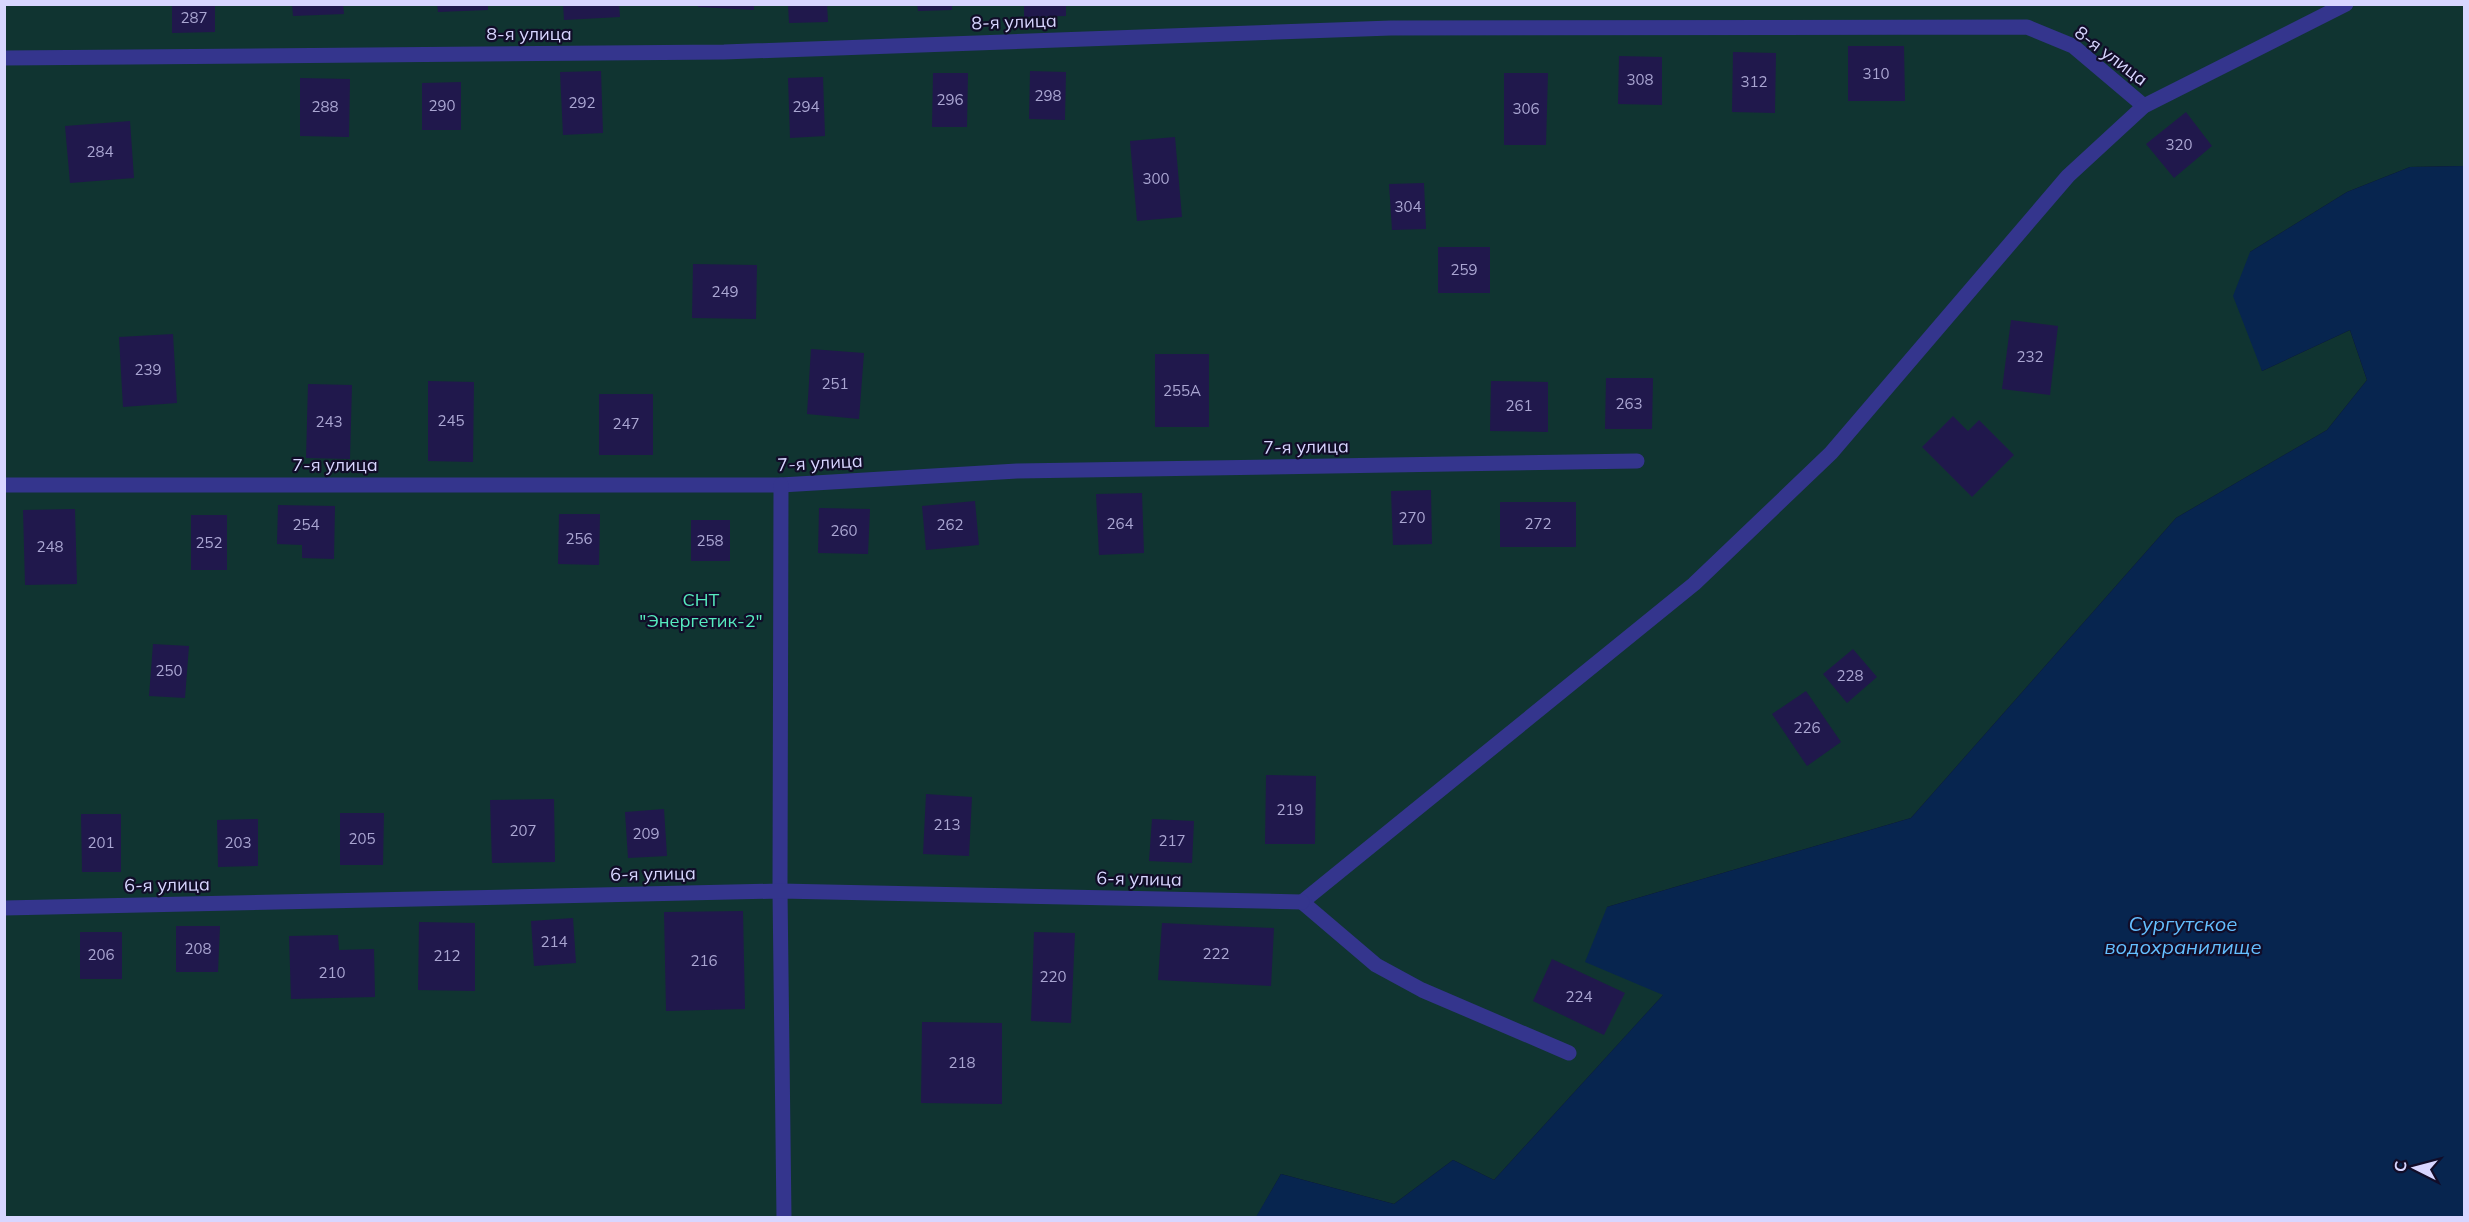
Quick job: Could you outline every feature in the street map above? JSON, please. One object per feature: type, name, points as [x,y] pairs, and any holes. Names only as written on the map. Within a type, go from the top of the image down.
[{"type":"street","points":[[1569,1053],[1422,990],[1376,965],[1302,902],[1694,584],[1728,552],[1831,453],[2068,176],[2144,106],[2346,4]]},
{"type":"street","name":"8-я улица","points":[[4,58],[723,52],[1391,28],[2027,27],[2073,46],[2144,106]]},
{"type":"street","name":"7-я улица","points":[[4,485],[781,485],[1017,471],[1636,461]]},
{"type":"street","points":[[781,485],[780,891],[784,1218]]},
{"type":"street","name":"6-я улица","points":[[4,908],[780,891],[1302,902]]},
{"type":"green space","name":"СHТ \"Энергетик-2\"","points":[[5,5],[2464,5],[2464,166],[2410,167],[2347,192],[2250,252],[2262,371],[2350,330],[2367,380],[2327,430],[2176,518],[1911,818],[1607,907],[1664,994],[1494,1180],[1453,1160],[1394,1204],[1281,1174],[1256,1218],[5,1218]]},
{"type":"water","name":"Сургутское водохранилище","points":[[2464,166],[2464,1217],[1256,1217],[1281,1174],[1394,1204],[1453,1160],[1494,1180],[1663,995],[1585,962],[1607,907],[1911,818],[2176,518],[2327,430],[2367,380],[2350,330],[2262,371],[2233,296],[2250,252],[2347,192],[2410,167]]},
{"type":"building","points":[[172,4],[215,4],[215,32],[172,33]]},
{"type":"building","points":[[292,4],[343,4],[344,14],[293,16]]},
{"type":"building","points":[[437,4],[488,4],[488,10],[438,12]]},
{"type":"building","points":[[563,4],[619,4],[620,17],[564,20]]},
{"type":"building","points":[[698,4],[754,4],[754,10],[698,7]]},
{"type":"building","points":[[788,4],[827,4],[828,22],[789,23]]},
{"type":"building","points":[[917,4],[952,4],[952,10],[918,11]]},
{"type":"building","points":[[1024,4],[1066,4],[1066,16],[1024,17]]},
{"type":"building","points":[[1848,46],[1904,46],[1905,101],[1848,101]]},
{"type":"building","points":[[1733,52],[1776,53],[1775,113],[1732,112]]},
{"type":"building","points":[[1619,56],[1662,57],[1662,105],[1618,104]]},
{"type":"building","points":[[601,71],[603,133],[563,135],[560,72]]},
{"type":"building","points":[[1030,71],[1066,72],[1065,120],[1029,119]]},
{"type":"building","points":[[933,73],[968,73],[967,127],[932,127]]},
{"type":"building","points":[[1504,73],[1548,73],[1546,145],[1504,145]]},
{"type":"building","points":[[823,77],[825,136],[790,138],[788,78]]},
{"type":"building","points":[[300,78],[350,79],[349,137],[300,136]]},
{"type":"building","points":[[461,82],[461,130],[422,130],[422,83]]},
{"type":"building","points":[[2186,112],[2212,146],[2174,178],[2146,144]]},
{"type":"building","points":[[130,121],[134,178],[70,183],[65,126]]},
{"type":"building","points":[[1175,137],[1182,217],[1137,221],[1130,141]]},
{"type":"building","points":[[1424,183],[1426,229],[1392,230],[1389,184]]},
{"type":"building","points":[[1438,247],[1490,247],[1490,293],[1438,293]]},
{"type":"building","points":[[693,264],[757,265],[756,319],[692,318]]},
{"type":"building","points":[[2011,320],[2058,326],[2050,395],[2002,389]]},
{"type":"building","points":[[173,334],[177,403],[123,407],[119,337]]},
{"type":"building","points":[[811,349],[864,353],[859,419],[807,414]]},
{"type":"building","points":[[1155,354],[1209,354],[1209,427],[1155,427]]},
{"type":"building","points":[[1606,378],[1653,378],[1652,429],[1605,429]]},
{"type":"building","points":[[428,381],[474,382],[473,462],[428,461]]},
{"type":"building","points":[[1491,381],[1548,382],[1548,432],[1490,431]]},
{"type":"building","points":[[308,384],[352,385],[350,459],[306,458]]},
{"type":"building","points":[[599,394],[653,394],[653,455],[599,455]]},
{"type":"building","points":[[1953,416],[1968,431],[1979,420],[2014,455],[1972,497],[1922,447]]},
{"type":"building","points":[[1431,490],[1432,544],[1393,545],[1391,491]]},
{"type":"building","points":[[1142,493],[1144,553],[1099,555],[1096,494]]},
{"type":"building","points":[[975,501],[979,545],[926,550],[922,506]]},
{"type":"building","points":[[1500,502],[1576,502],[1576,547],[1500,547]]},
{"type":"building","points":[[278,505],[335,506],[334,559],[302,558],[302,545],[277,544]]},
{"type":"building","points":[[819,508],[870,509],[868,554],[818,553]]},
{"type":"building","points":[[75,509],[77,584],[25,585],[23,510]]},
{"type":"building","points":[[559,514],[600,514],[599,565],[558,564]]},
{"type":"building","points":[[191,515],[227,515],[227,570],[191,570]]},
{"type":"building","points":[[691,520],[730,520],[730,561],[691,561]]},
{"type":"building","points":[[153,644],[189,646],[185,698],[149,696]]},
{"type":"building","points":[[1853,649],[1877,677],[1847,703],[1823,674]]},
{"type":"building","points":[[1806,691],[1841,742],[1807,766],[1772,714]]},
{"type":"building","points":[[1266,775],[1316,776],[1315,844],[1265,844]]},
{"type":"building","points":[[926,794],[972,797],[969,856],[923,854]]},
{"type":"building","points":[[554,799],[555,862],[492,863],[490,800]]},
{"type":"building","points":[[664,809],[667,856],[628,858],[625,812]]},
{"type":"building","points":[[340,813],[384,813],[383,865],[340,865]]},
{"type":"building","points":[[81,814],[121,814],[121,872],[82,872]]},
{"type":"building","points":[[258,819],[258,866],[218,867],[217,820]]},
{"type":"building","points":[[1152,819],[1194,821],[1192,863],[1149,861]]},
{"type":"building","points":[[743,911],[745,1009],[666,1011],[664,912]]},
{"type":"building","points":[[573,918],[576,963],[534,966],[531,921]]},
{"type":"building","points":[[419,922],[475,923],[475,991],[418,990]]},
{"type":"building","points":[[1162,923],[1274,928],[1271,986],[1158,980]]},
{"type":"building","points":[[176,926],[220,926],[218,972],[176,972]]},
{"type":"building","points":[[80,932],[122,932],[122,979],[80,979]]},
{"type":"building","points":[[1034,932],[1075,933],[1071,1023],[1031,1021]]},
{"type":"building","points":[[338,935],[339,950],[374,949],[375,997],[291,999],[289,936]]},
{"type":"building","points":[[1552,959],[1625,993],[1604,1035],[1533,1001]]},
{"type":"building","points":[[922,1022],[1002,1023],[1002,1104],[921,1103]]}]
